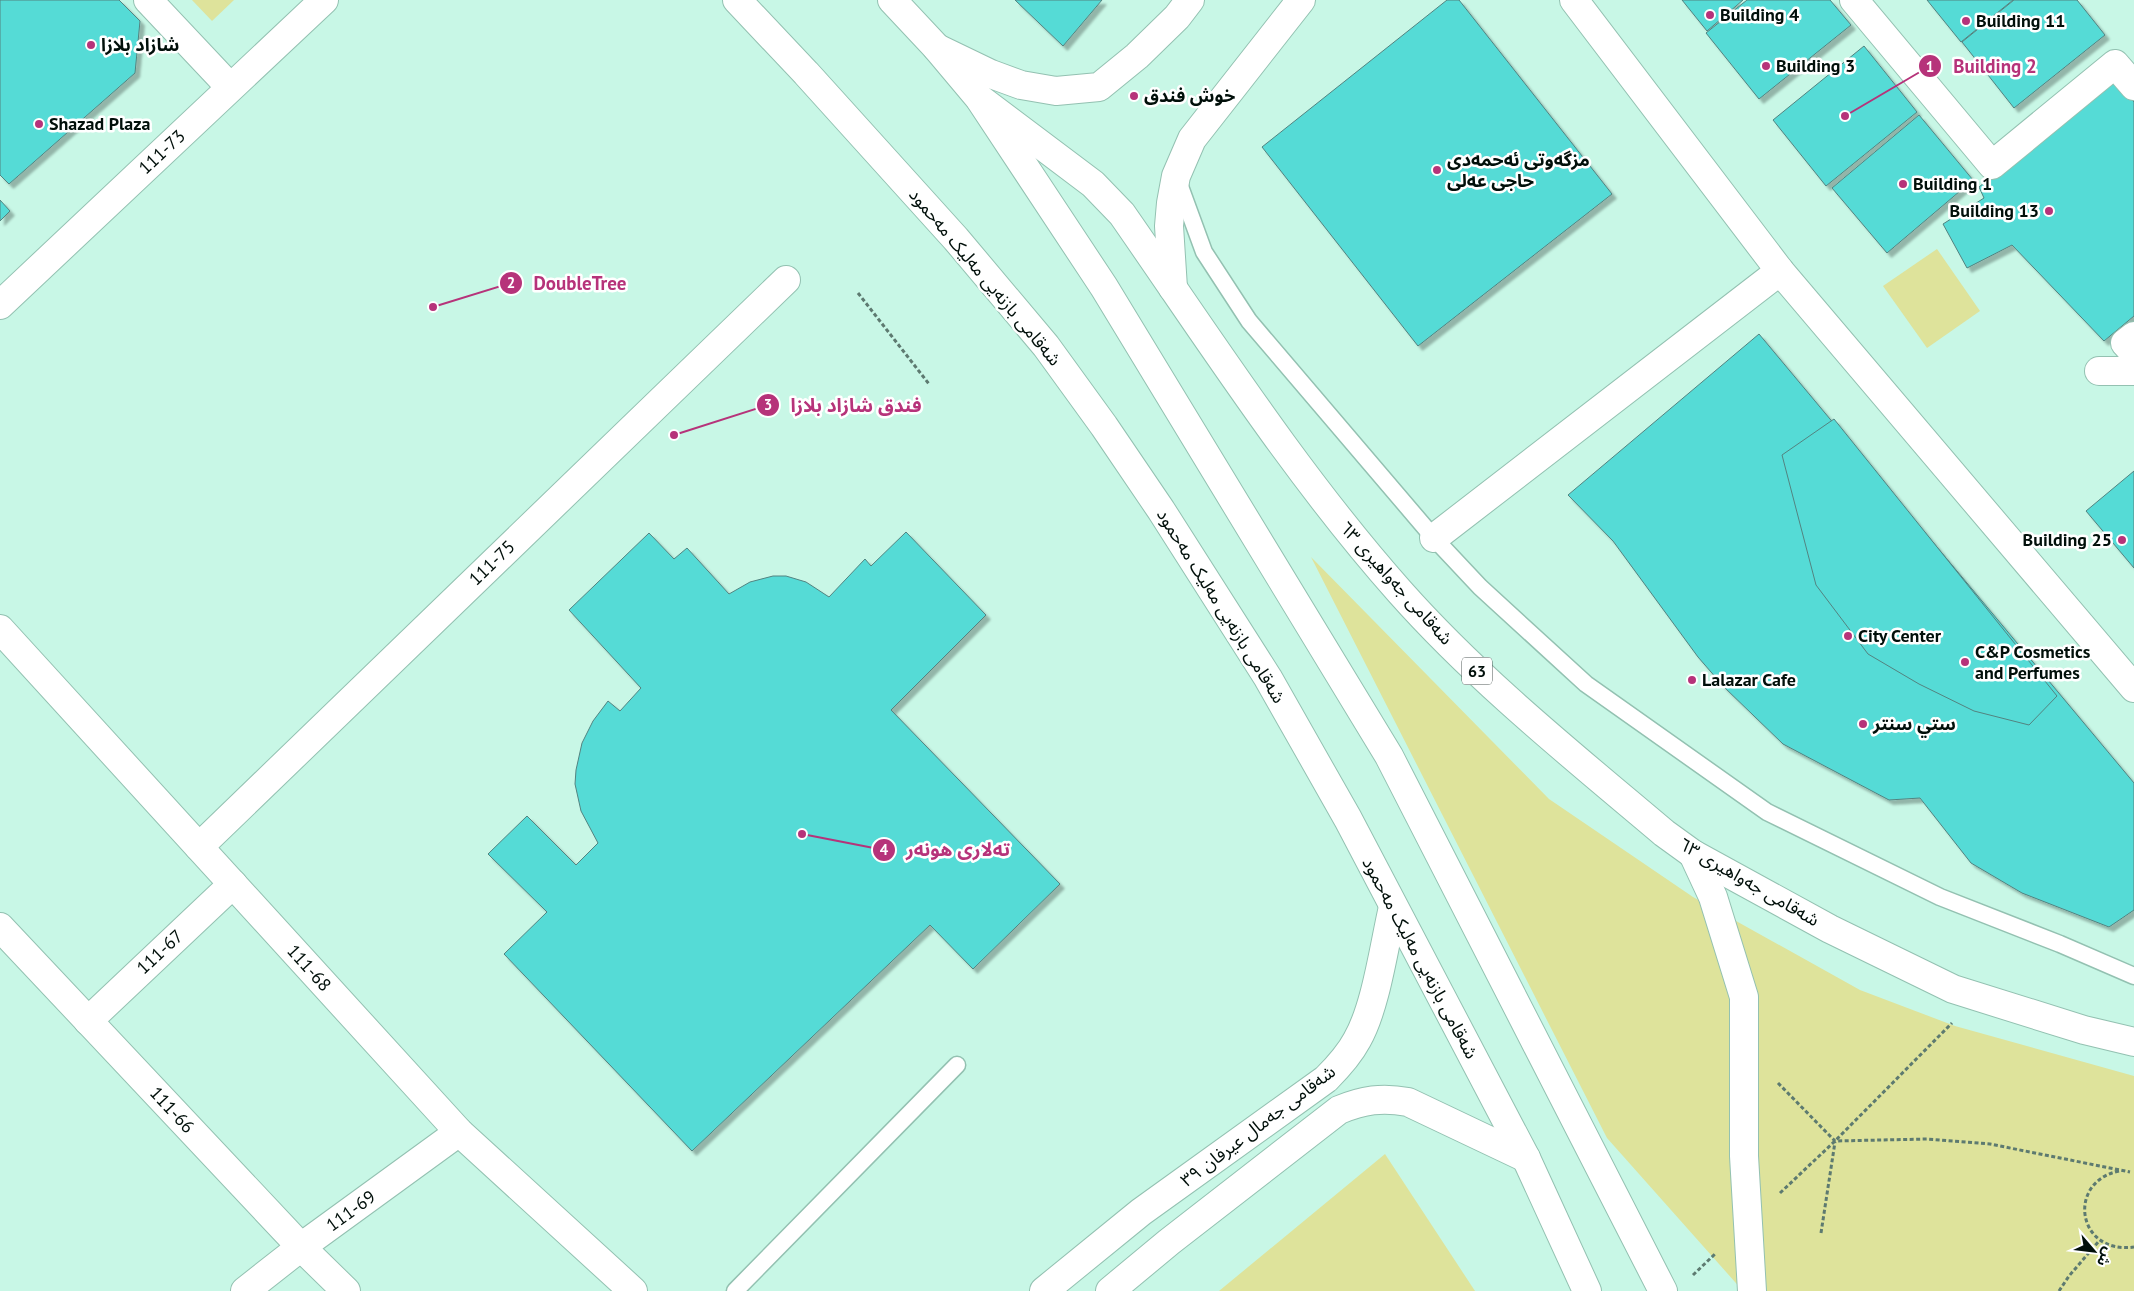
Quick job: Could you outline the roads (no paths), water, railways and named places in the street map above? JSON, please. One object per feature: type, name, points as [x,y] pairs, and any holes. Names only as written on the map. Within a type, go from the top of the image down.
[{"type":"main road","points":[[148,0],[230,87]]},
{"type":"main road","name":"111-73","points":[[0,304],[324,0]]},
{"type":"main road","name":"شەقامی بازنەیی مەلیک مەحمود","points":[[737,0],[806,73],[956,239],[1046,346],[1104,426],[1217,595],[1268,678],[1348,819],[1393,908],[1526,1158],[1588,1291]]},
{"type":"main road","points":[[892,0],[937,48],[979,98],[1104,288],[1389,756],[1663,1291]]},
{"type":"main road","points":[[937,48],[990,74],[1022,85],[1056,91],[1099,87],[1137,56],[1177,17],[1190,0]]},
{"type":"main road","points":[[1173,288],[1168,226],[1176,176],[1192,139],[1301,0]]},
{"type":"main road","points":[[1574,0],[1780,271],[2134,688]]},
{"type":"main road","points":[[1854,0],[1992,165],[2115,64],[2134,86]]},
{"type":"main road","name":"شەقامی جەواهیری ٦٣","points":[[979,98],[1093,184],[1122,214],[1307,481],[1402,594],[1494,688],[1664,833],[1693,854],[1830,929],[1953,989],[2084,1030],[2134,1042]]},
{"type":"main road","points":[[1434,538],[1780,271]]},
{"type":"main road","name":"111-75","points":[[199,847],[786,280]]},
{"type":"main road","points":[[2134,336],[2125,343],[2134,354]]},
{"type":"main road","points":[[2099,371],[2134,372]]},
{"type":"main road","name":"111-68","points":[[0,629],[459,1132],[634,1291]]},
{"type":"main road","points":[[1693,854],[1713,898],[1744,997],[1744,1156],[1752,1291]]},
{"type":"main road","name":"111-67","points":[[88,1021],[233,884]]},
{"type":"main road","name":"شەقامی جەمال عیرفان ٣٩","points":[[1044,1291],[1141,1212],[1326,1079],[1344,1061],[1358,1040],[1367,1017],[1393,908]]},
{"type":"main road","name":"111-66","points":[[0,927],[301,1247],[346,1291]]},
{"type":"main road","name":"شەقامی جەمال عیرفان ٣٩","points":[[1110,1291],[1169,1242],[1331,1116],[1356,1103],[1373,1099],[1408,1102],[1526,1158]]},
{"type":"main road","name":"111-69","points":[[245,1291],[301,1247],[459,1132]]},
{"type":"lane","points":[[1176,176],[1204,252],[1249,321],[1434,538],[1480,587],[1586,684],[1766,812],[1940,897],[2060,944],[2134,976]]},
{"type":"lane","points":[[735,1291],[957,1065]]},
{"type":"place","name":"Building 4","points":[[1710,15]]},
{"type":"place","name":"Building 11","points":[[1966,21]]},
{"type":"place","name":"شازاد بلازا","points":[[91,45]]},
{"type":"place","name":"Building 3","points":[[1766,66]]},
{"type":"place","name":"خوش فندق","points":[[1134,96]]},
{"type":"place","name":"Building 2","points":[[1845,116]]},
{"type":"place","name":"Shazad Plaza","points":[[39,124]]},
{"type":"place","name":"مزگەوتی ئەحمەدی حاجی عەلی","points":[[1437,170]]},
{"type":"place","name":"Building 1","points":[[1903,184]]},
{"type":"place","name":"Building 13","points":[[2049,211]]},
{"type":"place","name":"DoubleTree","points":[[433,307]]},
{"type":"place","name":"فندق شازاد بلازا","points":[[674,435]]},
{"type":"place","name":"Building 25","points":[[2122,540]]},
{"type":"place","name":"City Center","points":[[1848,636]]},
{"type":"place","name":"C&P Cosmetics and Perfumes","points":[[1965,662]]},
{"type":"place","name":"Lalazar Cafe","points":[[1692,680]]},
{"type":"place","name":"ستي سنتر","points":[[1863,724]]},
{"type":"place","name":"تەلاری هونەر","points":[[802,834]]}]
